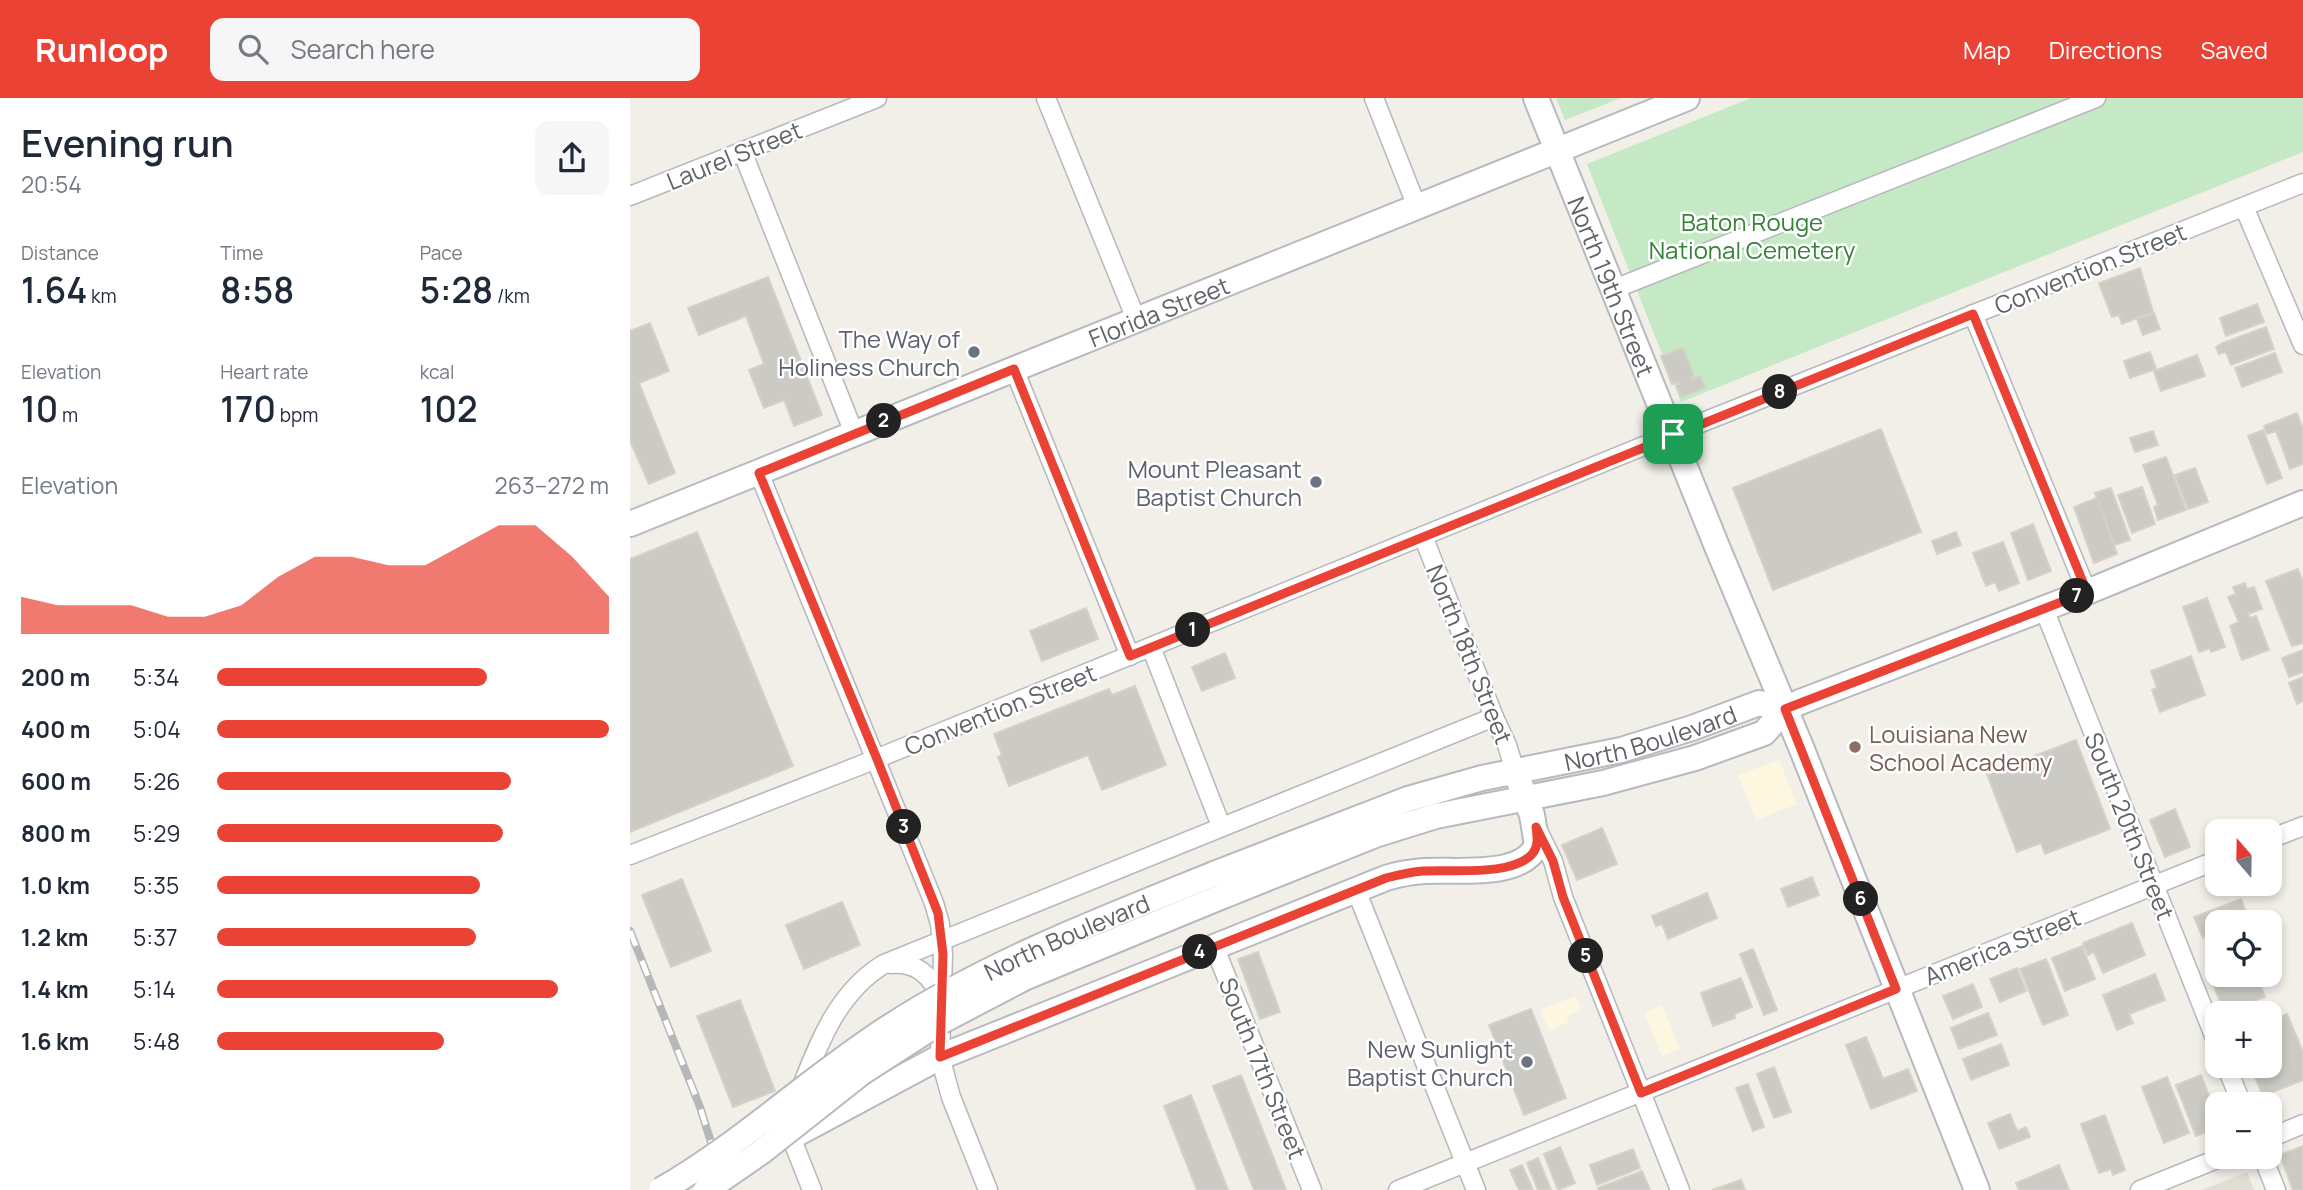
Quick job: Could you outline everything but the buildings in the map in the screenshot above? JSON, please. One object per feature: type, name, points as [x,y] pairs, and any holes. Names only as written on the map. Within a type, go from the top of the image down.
[{"type":"street","name":"Laurel Street","points":[[630,196],[877,98]]},
{"type":"street","points":[[1046,98],[1136,319]]},
{"type":"street","points":[[1374,98],[1417,207]]},
{"type":"street","name":"North 19th Street","points":[[1536,98],[1977,1190]]},
{"type":"street","name":"Florida Street","points":[[630,524],[1687,98]]},
{"type":"street","points":[[1614,289],[2096,98]]},
{"type":"street","points":[[742,151],[854,433]]},
{"type":"street","name":"Convention Street","points":[[630,855],[877,759],[1673,434],[2303,183]]},
{"type":"street","points":[[2244,206],[2303,345]]},
{"type":"street","points":[[1973,314],[2087,592]]},
{"type":"street","points":[[1014,369],[1130,656]]},
{"type":"street","points":[[759,473],[934,903],[942,939],[940,1057],[951,1097],[988,1190]]},
{"type":"street","name":"North Boulevard","points":[[661,1190],[695,1170],[753,1129],[889,1027],[961,984],[1031,949],[1218,885],[1436,816],[1610,781],[1695,758],[1764,733],[1785,709],[2302,506]]},
{"type":"street","name":"North 18th Street","points":[[1423,536],[1515,771]]},
{"type":"street","name":"South 20th Street","points":[[2044,609],[2205,1013]]},
{"type":"street","points":[[1151,647],[1221,825]]},
{"type":"street","name":"North Boulevard","points":[[706,1190],[761,1152],[861,1073],[940,1022],[1024,978],[1218,885],[1408,799],[1515,771],[1621,750],[1759,703],[1785,709]]},
{"type":"street","name":"North Boulevard","points":[[790,1137],[789,1127],[801,1088],[834,1016],[845,997],[858,983],[884,964],[1221,825],[1494,717]]},
{"type":"street","points":[[1515,771],[1536,827],[1553,861],[1563,897],[1680,1190]]},
{"type":"street","points":[[2282,834],[2303,826]]},
{"type":"street","points":[[812,1190],[790,1137],[940,1057],[1400,874],[1495,869],[1520,862],[1531,855],[1537,845],[1536,827]]},
{"type":"street","name":"America Street","points":[[1398,1190],[2205,865]]},
{"type":"street","points":[[1356,890],[1476,1190]]},
{"type":"street","name":"South 17th Street","points":[[1214,946],[1311,1190]]},
{"type":"street","points":[[884,964],[912,965],[932,980],[942,997]]},
{"type":"street","points":[[2282,1133],[2303,1124]]},
{"type":"street","points":[[2140,1190],[2205,1164]]},
{"type":"street","points":[[2268,1169],[2276,1190]]},
{"type":"shaded area","points":[[1779,760],[1797,804],[1756,820],[1738,775]]},
{"type":"shaded area","points":[[1576,996],[1581,1010],[1567,1016],[1569,1022],[1549,1030],[1540,1010]]},
{"type":"shaded area","points":[[1662,1005],[1680,1049],[1662,1056],[1644,1012]]},
{"type":"shaded area","points":[[2247,1172],[2254,1190],[2202,1190]]},
{"type":"green space","points":[[1556,98],[1621,98],[1565,120]]},
{"type":"green space","name":"Baton Rouge National Cemetery","points":[[1751,98],[2303,98],[2303,152],[1681,402],[1587,164]]},
{"type":"railway","points":[[630,931],[700,1107],[726,1190]]},
{"type":"place","name":"The Way of Holiness Church","points":[[974,352]]},
{"type":"place","name":"Mount Pleasant Baptist Church","points":[[1316,482]]},
{"type":"place","name":"Louisiana New School Academy","points":[[1855,747]]},
{"type":"place","name":"New Sunlight Baptist Church","points":[[1527,1062]]},
{"type":"route","points":[[1973,314],[2087,592],[1785,709],[1896,989],[1641,1093],[1563,897],[1553,861],[1536,827],[1535,851],[1520,862],[1504,868],[1419,871],[1386,878],[940,1057],[943,954],[938,913],[759,473],[1014,369],[1130,656],[1673,434],[1973,314]]}]
